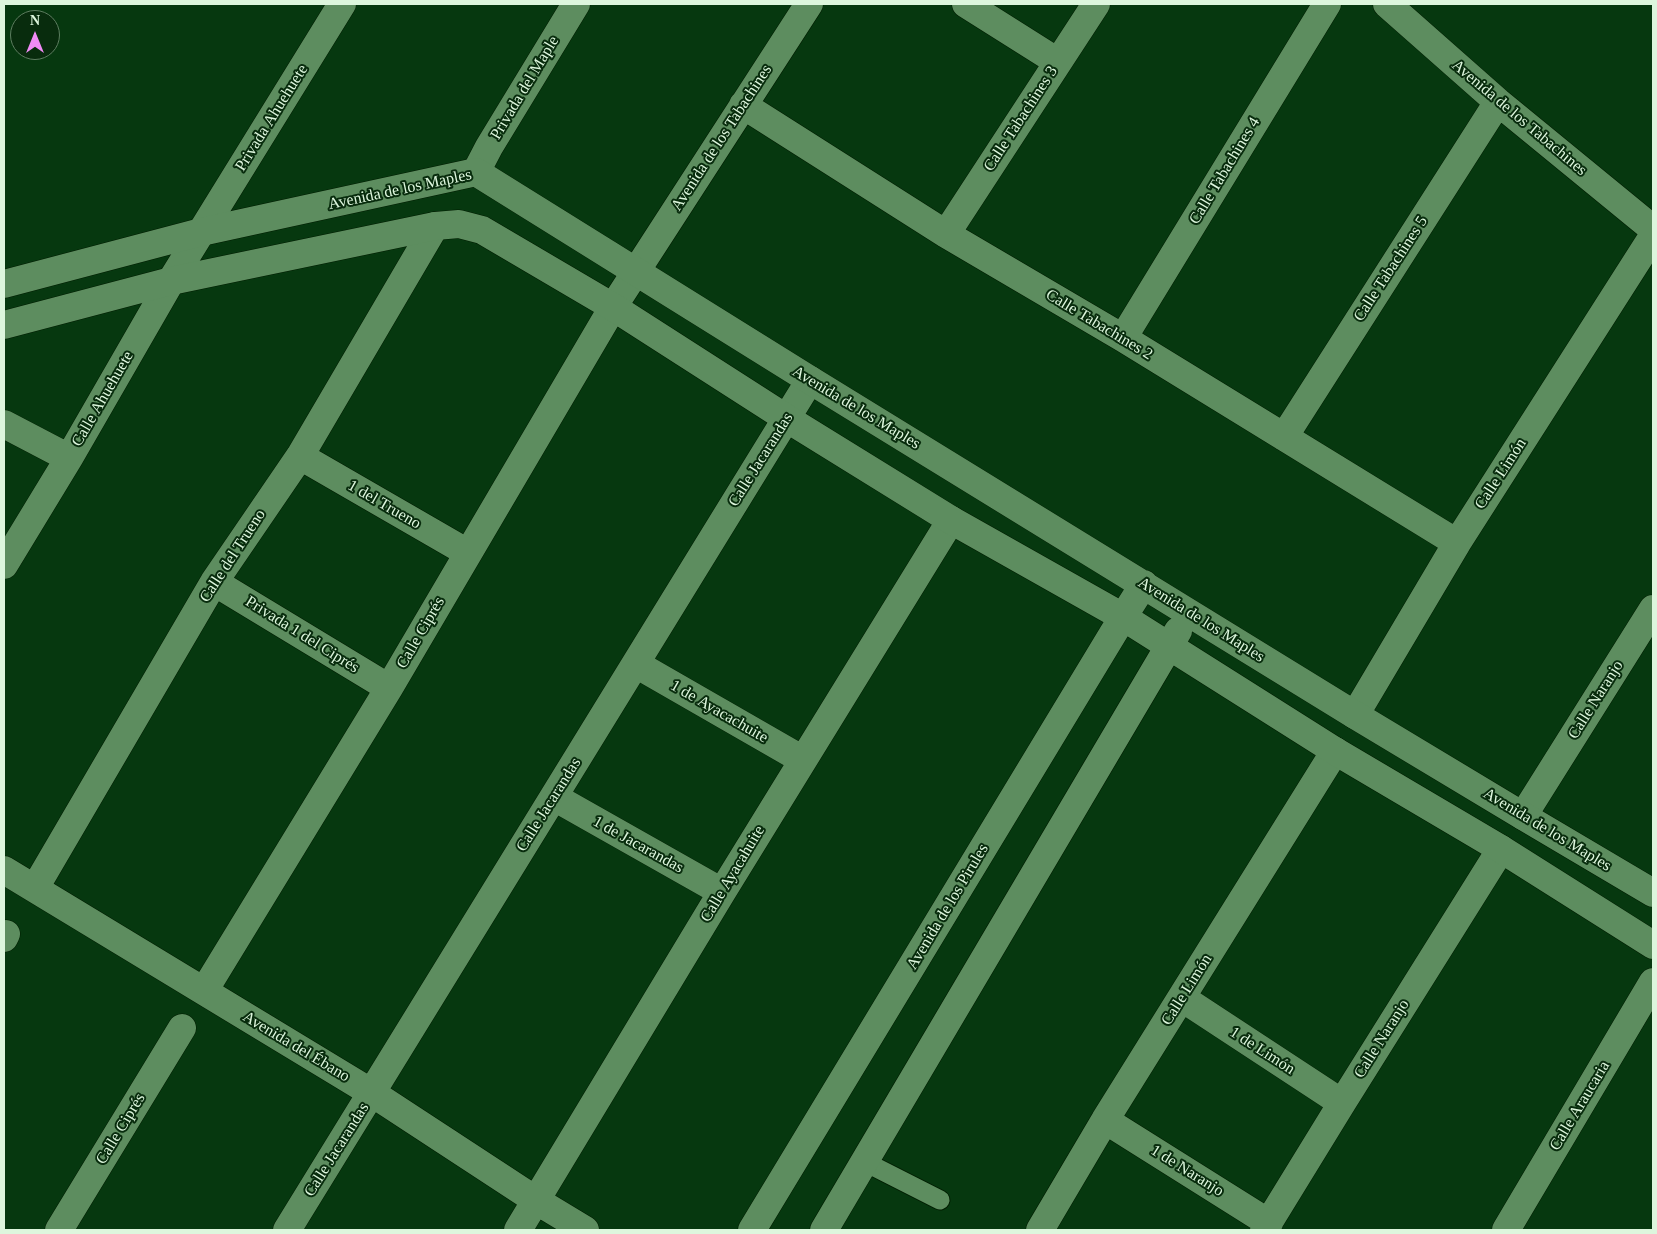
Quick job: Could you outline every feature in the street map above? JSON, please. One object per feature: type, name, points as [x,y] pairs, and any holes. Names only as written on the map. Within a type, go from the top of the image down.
[{"type":"street","name":"Privada Ahuehuete","points":[[201,232],[342,4]]},
{"type":"street","name":"Privada del Maple","points":[[476,172],[489,147],[576,4]]},
{"type":"street","name":"Avenida de los Tabachines","points":[[635,272],[809,4]]},
{"type":"street","points":[[966,4],[1058,62]]},
{"type":"street","name":"Calle Tabachines 3","points":[[946,234],[1096,4]]},
{"type":"street","name":"Calle Tabachines 4","points":[[1122,338],[1327,4]]},
{"type":"street","name":"Avenida de los Tabachines","points":[[1387,4],[1498,102],[1653,229]]},
{"type":"street","name":"Calle Tabachines 5","points":[[1284,437],[1498,102]]},
{"type":"street","name":"Calle Tabachines 2","points":[[743,105],[946,234],[1122,338],[1457,543]]},
{"type":"street","name":"Avenida de los Maples","points":[[4,284],[201,232],[476,172],[1190,614],[1653,893]]},
{"type":"street","points":[[4,325],[171,281],[435,226],[459,224],[482,230],[613,307],[786,418],[951,520],[1122,617],[1335,751],[1501,849],[1653,945]]},
{"type":"street","name":"Calle del Trueno","points":[[35,888],[214,582],[300,456],[435,226]]},
{"type":"street","name":"Calle Ahuehuete","points":[[4,565],[201,232]]},
{"type":"street","name":"Calle Limón","points":[[1355,715],[1457,543],[1653,236]]},
{"type":"street","name":"Calle Ciprés","points":[[204,991],[389,688],[635,272]]},
{"type":"street","name":"Calle Jacarandas","points":[[287,1230],[810,380]]},
{"type":"street","points":[[4,424],[69,458]]},
{"type":"street","name":"1 del Trueno","points":[[300,456],[468,553]]},
{"type":"street","name":"Calle Ayacahuite","points":[[518,1230],[722,892],[951,520]]},
{"type":"street","name":"Privada 1 del Ciprés","points":[[214,582],[389,688]]},
{"type":"street","name":"Avenida de los Pirules","points":[[752,1230],[1122,617],[1144,584]]},
{"type":"street","name":"Calle Naranjo","points":[[1523,816],[1653,609]]},
{"type":"street","points":[[824,1230],[1168,646],[1190,614]]},
{"type":"street","name":"1 de Ayacachuite","points":[[636,664],[803,760]]},
{"type":"street","name":"Calle Limón","points":[[1040,1230],[1335,751]]},
{"type":"street","name":"1 de Jacarandas","points":[[554,797],[722,892]]},
{"type":"street","name":"Calle Naranjo","points":[[1266,1227],[1501,849]]},
{"type":"street","name":"Avenida del Ébano","points":[[4,870],[372,1093],[537,1201],[585,1230]]},
{"type":"street","name":"Calle Araucaria","points":[[1506,1230],[1653,982]]},
{"type":"street","name":"1 de Limón","points":[[1182,998],[1342,1103]]},
{"type":"street","name":"Calle Ciprés","points":[[59,1230],[182,1028]]},
{"type":"street","name":"1 de Naranjo","points":[[1106,1120],[1266,1227]]},
{"type":"lane","points":[[864,1162],[940,1200]]}]
